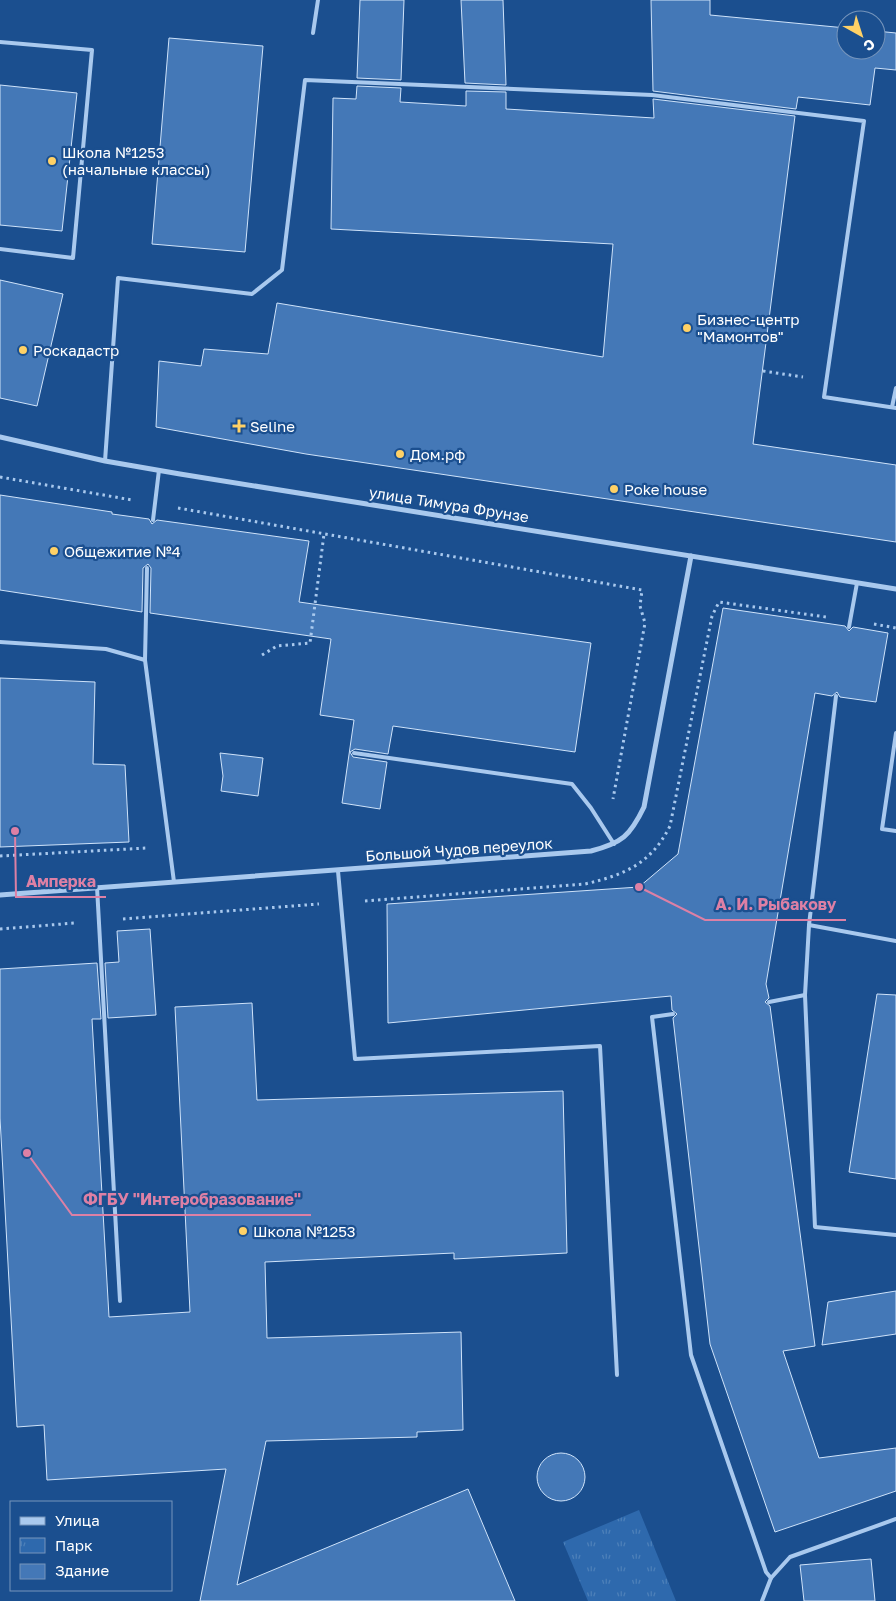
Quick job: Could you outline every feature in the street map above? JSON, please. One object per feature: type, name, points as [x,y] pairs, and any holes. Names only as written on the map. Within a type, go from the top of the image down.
[{"type":"street","name":"улица Тимура Фрунзе","points":[[0,437],[105,461],[896,590]]},
{"type":"street","points":[[615,845],[636,824],[644,807],[691,556]]},
{"type":"street","name":"Большой Чудов переулок","points":[[0,895],[592,851],[615,845]]},
{"type":"lane","points":[[313,33],[318,0]]},
{"type":"lane","points":[[0,42],[92,50],[73,258],[0,249]]},
{"type":"lane","points":[[105,461],[118,278],[252,294],[282,270],[305,80],[652,95],[864,121],[824,397],[894,408],[896,388]]},
{"type":"lane","points":[[153,520],[159,470]]},
{"type":"lane","points":[[147,568],[145,660],[174,882]]},
{"type":"lane","points":[[849,627],[857,583]]},
{"type":"lane","points":[[0,642],[106,649],[145,660]]},
{"type":"lane","points":[[836,696],[809,926],[805,995],[814,1227],[896,1235]]},
{"type":"lane","points":[[896,734],[882,829],[896,831]]},
{"type":"lane","points":[[354,753],[572,784],[615,845]]},
{"type":"lane","points":[[338,871],[355,1059],[600,1046],[616,1375]]},
{"type":"lane","points":[[97,887],[120,1301]]},
{"type":"lane","points":[[809,926],[896,942]]},
{"type":"lane","points":[[769,1002],[805,995]]},
{"type":"lane","points":[[672,1014],[652,1017],[691,1355],[766,1572],[771,1578]]},
{"type":"lane","points":[[762,1601],[771,1578],[790,1557],[896,1519]]},
{"type":"path","points":[[763,371],[826,380]]},
{"type":"path","points":[[262,655],[277,646],[310,643],[324,534],[642,590],[640,606],[645,623],[615,796],[599,820]]},
{"type":"path","points":[[719,602],[896,628]]},
{"type":"path","points":[[0,856],[170,847]]},
{"type":"path","points":[[0,929],[396,899]]},
{"type":"green space","points":[[639,1510],[676,1601],[588,1601],[563,1542]]},
{"type":"building","points":[[360,0],[404,0],[401,80],[357,78]]},
{"type":"building","points":[[461,0],[503,0],[506,85],[465,83]]},
{"type":"building","points":[[651,0],[710,0],[710,15],[836,27],[836,60],[886,60],[886,32],[896,33],[896,70],[875,68],[870,105],[798,97],[796,109],[653,91]]},
{"type":"building","points":[[169,38],[263,46],[245,252],[152,244]]},
{"type":"building","points":[[0,85],[77,93],[62,231],[0,225]]},
{"type":"building","name":"Бизнес-центр \"Мамонтов\"","points":[[357,86],[401,88],[400,102],[466,106],[466,91],[506,92],[506,109],[654,118],[653,99],[795,116],[753,444],[896,465],[896,542],[306,454],[156,427],[159,361],[201,366],[204,349],[268,354],[277,303],[603,357],[613,244],[331,229],[333,98],[356,99]]},
{"type":"building","points":[[0,280],[63,294],[37,406],[0,398]]},
{"type":"building","points":[[0,495],[149,519],[152,524],[157,520],[309,541],[299,602],[591,643],[575,752],[393,726],[388,754],[355,749],[350,752],[353,757],[387,762],[380,809],[342,803],[354,720],[320,715],[331,639],[150,613],[151,568],[148,564],[143,568],[142,612],[0,590]]},
{"type":"building","points":[[723,608],[845,626],[849,631],[853,627],[888,633],[876,702],[840,697],[837,692],[832,696],[815,693],[766,984],[769,998],[765,1002],[770,1006],[815,1346],[783,1351],[819,1458],[896,1448],[896,1491],[775,1532],[710,1344],[673,1018],[677,1014],[672,1010],[671,996],[388,1023],[387,904],[639,887],[678,854]]},
{"type":"building","points":[[0,678],[95,682],[93,764],[125,765],[129,842],[0,847]]},
{"type":"building","points":[[220,753],[263,758],[258,796],[221,791],[223,776]]},
{"type":"building","points":[[150,929],[156,1015],[108,1018],[105,963],[119,962],[117,931]]},
{"type":"building","points":[[97,963],[101,1019],[92,1019],[109,1317],[190,1312],[175,1007],[252,1003],[257,1100],[563,1091],[567,1253],[454,1259],[454,1253],[265,1262],[267,1338],[461,1332],[463,1430],[417,1432],[417,1437],[266,1441],[237,1585],[468,1489],[515,1601],[200,1601],[226,1469],[47,1480],[44,1425],[17,1427],[0,1118],[0,969]]},
{"type":"building","points":[[877,994],[896,995],[896,1179],[849,1172]]},
{"type":"building","points":[[896,1291],[896,1334],[822,1345],[828,1302]]},
{"type":"building","points":[[561,1453],[570,1455],[578,1460],[583,1468],[585,1477],[583,1486],[578,1494],[570,1499],[561,1501],[552,1499],[544,1494],[539,1486],[537,1477],[539,1468],[544,1460],[552,1455]]},
{"type":"building","points":[[871,1559],[875,1601],[804,1601],[800,1565]]},
{"type":"place","name":"Школа №1253 (начальные классы)","points":[[52,161]]},
{"type":"place","name":"Бизнес-центр \"Мамонтов\"","points":[[687,328]]},
{"type":"place","name":"Роскадастр","points":[[23,350]]},
{"type":"place","name":"Seline","points":[[239,426]]},
{"type":"place","name":"Дом.рф","points":[[400,454]]},
{"type":"place","name":"Poke house","points":[[614,489]]},
{"type":"place","name":"Общежитие №4","points":[[54,551]]},
{"type":"place","name":"Амперка","points":[[15,831]]},
{"type":"place","name":"А. И. Рыбакову","points":[[639,887]]},
{"type":"place","name":"ФГБУ \"Интеробразование\"","points":[[27,1153]]},
{"type":"place","name":"Школа №1253","points":[[243,1231]]}]
